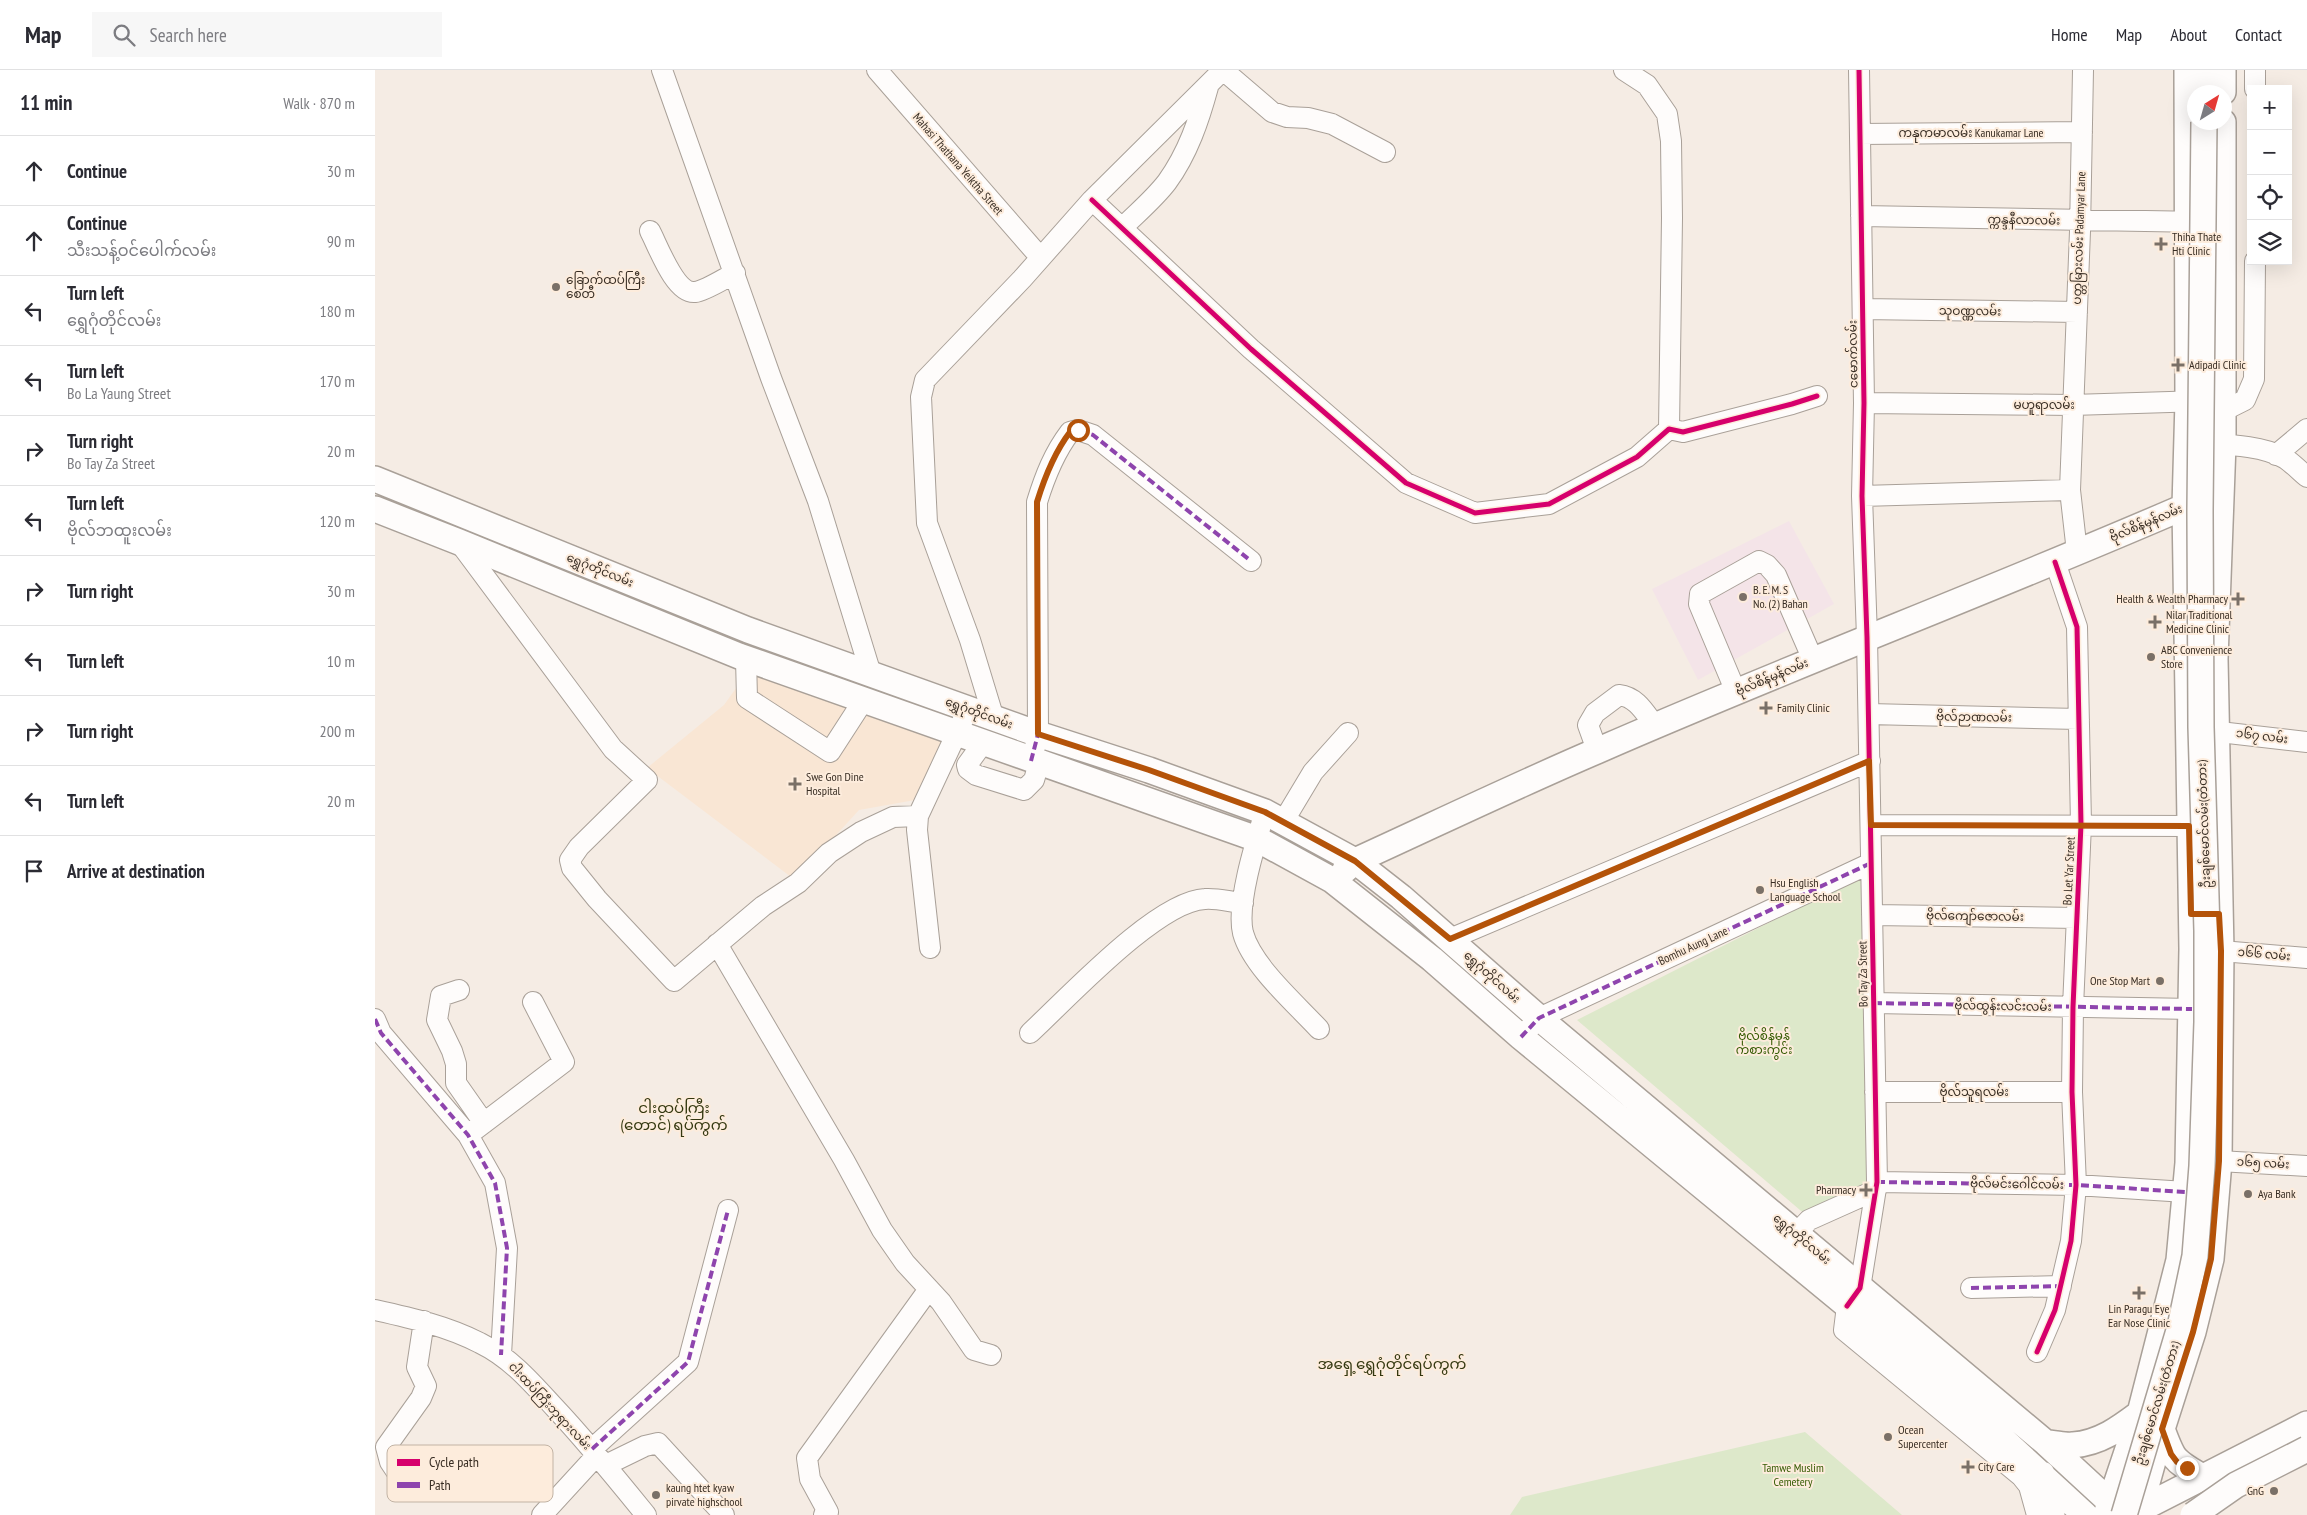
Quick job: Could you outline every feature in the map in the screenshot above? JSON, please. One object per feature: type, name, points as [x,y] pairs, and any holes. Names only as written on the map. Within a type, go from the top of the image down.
[{"type":"main road","points":[[2125,1512],[2140,1413],[2179,1260],[2186,1192],[2192,1009],[2185,506],[2188,401],[2187,70]]},
{"type":"main road","points":[[2204,85],[2205,70]]},
{"type":"main road","points":[[2223,70],[2223,85]]},
{"type":"main road","name":"ဦးချစ်မောင်လမ်း(တံတား)","points":[[2125,1512],[2182,1318],[2195,1256],[2202,1166],[2207,995],[2201,727],[2200,511],[2204,130]]},
{"type":"main road","points":[[2125,1512],[2162,1429],[2193,1332],[2211,1259],[2219,1161],[2221,951],[2215,659],[2223,444],[2223,130]]},
{"type":"main road","points":[[2188,339],[2223,340]]},
{"type":"main road","name":"ရွှေဂုံတိုင်လမ်း","points":[[375,478],[748,630],[995,719],[1149,770],[1274,817],[1355,861],[1450,939],[1788,1242],[1854,1297],[2046,1443],[2125,1512]]},
{"type":"main road","name":"ဗိုလ်စိန်မှန်လမ်း","points":[[1332,880],[1355,861],[1597,750],[1867,637],[2066,557],[2220,491]]},
{"type":"main road","name":"ရွှေဂုံတိုင်လမ်း","points":[[375,509],[746,659],[1257,839],[1332,880],[1432,959],[1521,1037],[1788,1242]]},
{"type":"main road","points":[[2188,658],[2215,659]]},
{"type":"main road","points":[[985,744],[995,719]]},
{"type":"main road","points":[[2191,914],[2219,914]]},
{"type":"main road","name":"ရွှေဂုံတိုင်လမ်း","points":[[1854,1297],[1945,1386],[2085,1515]]},
{"type":"main road","points":[[2046,1443],[2073,1445],[2113,1434],[2140,1413]]},
{"type":"main road","points":[[2125,1512],[2204,1478],[2307,1424]]},
{"type":"main road","points":[[2162,1429],[2171,1454],[2177,1462],[2204,1478]]},
{"type":"main road","points":[[2192,1515],[2235,1485],[2307,1449]]},
{"type":"main road","points":[[2192,1515],[2211,1507],[2307,1455]]},
{"type":"main road","points":[[2042,1474],[2052,1515]]},
{"type":"street","points":[[662,70],[818,501],[871,674]]},
{"type":"street","name":"Mahasi Thathana Yeiktha Street","points":[[877,70],[1040,257]]},
{"type":"street","points":[[995,719],[970,640],[927,524],[921,397],[925,380],[1022,279],[1092,200],[1223,70],[1272,112],[1332,124],[1385,152]]},
{"type":"street","points":[[1092,200],[1251,349],[1406,483],[1475,513],[1549,504],[1637,457],[1669,429],[1672,218],[1671,141],[1667,114],[1647,85],[1624,70]]},
{"type":"street","name":"ငမောက်လမ်း","points":[[1859,70],[1864,403],[1862,496],[1867,637]]},
{"type":"street","name":"ပတ္တမြားလမ်း Padamyar Lane","points":[[2070,490],[2081,221],[2083,70]]},
{"type":"street","points":[[2255,70],[2255,85]]},
{"type":"street","points":[[1122,228],[1156,194],[1182,158],[1199,120],[1208,85]]},
{"type":"street","name":"ကနုကမာလမ်း Kanukamar Lane","points":[[1860,134],[2082,132]]},
{"type":"street","name":"က္ကန္ဒနီလာလမ်း","points":[[1861,216],[2223,223]]},
{"type":"street","points":[[650,231],[675,281],[688,291],[696,292],[735,274]]},
{"type":"street","points":[[2223,404],[2231,407],[2245,400],[2254,379],[2255,265]]},
{"type":"street","name":"သုဝဏ္ဏလမ်း","points":[[1863,309],[2077,312]]},
{"type":"street","points":[[1669,429],[1683,432],[1817,396]]},
{"type":"street","name":"မဟူရာလမ်း","points":[[1864,403],[2072,405],[2188,401],[2223,404]]},
{"type":"street","points":[[2276,455],[2307,429]]},
{"type":"street","points":[[1035,762],[1038,734],[1037,502],[1044,478],[1056,453],[1070,432],[1078,430],[1093,435],[1251,561]]},
{"type":"street","points":[[2187,443],[2223,444],[2262,450],[2286,459],[2307,477]]},
{"type":"street","points":[[1862,496],[2070,490]]},
{"type":"street","name":"Bo Let Yar Street","points":[[2037,1352],[2055,1310],[2061,1286],[2071,1241],[2076,1184],[2072,1092],[2073,1007],[2081,824],[2077,627],[2066,557],[2070,490]]},
{"type":"street","points":[[459,542],[613,749],[647,780],[579,847],[570,860],[572,868],[597,899],[674,980],[763,906],[798,883],[829,853],[861,832],[893,817],[917,816]]},
{"type":"street","points":[[1736,692],[1699,604],[1700,594],[1759,561],[1767,565],[1776,575],[1813,660]]},
{"type":"street","name":"Bo Tay Za Street","points":[[1867,637],[1876,1186],[1854,1297],[1844,1330],[2021,1476],[2029,1486],[2037,1515]]},
{"type":"street","points":[[746,659],[747,698],[830,752],[863,701]]},
{"type":"street","points":[[1597,750],[1588,725],[1595,713],[1619,696],[1627,696],[1635,701],[1655,726]]},
{"type":"street","points":[[930,948],[917,816],[968,709]]},
{"type":"street","name":"ဗိုလ်ဉာဏလမ်း","points":[[1869,714],[2079,719]]},
{"type":"street","name":"၁၆၇ လမ်း","points":[[2189,730],[2217,731],[2307,742]]},
{"type":"street","points":[[1319,1029],[1259,964],[1243,933],[1243,903],[1257,839],[1348,733]]},
{"type":"street","points":[[1450,939],[1869,761]]},
{"type":"street","points":[[1871,825],[2081,824],[2189,826]]},
{"type":"street","name":"Bomhu Aung Lane","points":[[1521,1037],[1539,1018],[1871,863]]},
{"type":"street","points":[[1030,1033],[1143,928],[1180,905],[1204,899],[1243,903]]},
{"type":"street","name":"ဗိုလ်ကျော်ဇောလမ်း","points":[[1872,914],[2077,918]]},
{"type":"street","points":[[717,944],[845,1160],[882,1230],[905,1264],[941,1302],[974,1350],[991,1355]]},
{"type":"street","name":"၁၆၆ လမ်း","points":[[2221,951],[2307,958]]},
{"type":"street","points":[[459,990],[441,996],[437,1020],[452,1050],[456,1083],[484,1123]]},
{"type":"street","points":[[468,1135],[564,1062],[533,1002]]},
{"type":"street","name":"ဗိုလ်ထွန်းလင်းလမ်း","points":[[1874,1002],[2192,1009]]},
{"type":"street","points":[[375,1019],[381,1033],[468,1135],[495,1183],[507,1248],[501,1355]]},
{"type":"street","name":"ဗိုလ်သူရလမ်း","points":[[1875,1092],[2072,1092]]},
{"type":"street","name":"၁၆၅ လမ်း","points":[[2219,1161],[2307,1166]]},
{"type":"street","name":"ဗိုလ်မင်းဂေါင်လမ်း","points":[[1876,1186],[2076,1184],[2186,1192]]},
{"type":"street","points":[[1788,1242],[1809,1220],[1876,1186]]},
{"type":"street","points":[[542,1515],[688,1362],[727,1210]]},
{"type":"street","points":[[1971,1288],[2061,1286]]},
{"type":"street","points":[[824,1515],[828,1512],[811,1479],[807,1458],[929,1290]]},
{"type":"street","name":"ငါးထပ်ကြီးဘုရားလမ်း","points":[[375,1310],[424,1321],[480,1342],[501,1355],[522,1372],[598,1456],[646,1515]]},
{"type":"street","points":[[387,1450],[386,1446],[421,1398],[426,1386],[417,1367],[424,1321]]},
{"type":"street","points":[[598,1456],[658,1443],[724,1515]]},
{"type":"shaded area","name":"B. E. M. S No. (2) Bahan","points":[[1789,521],[1834,604],[1698,680],[1652,589]]},
{"type":"shaded area","name":"Swe Gon Dine Hospital","points":[[752,666],[945,740],[915,800],[859,810],[795,880],[647,768],[724,705]]},
{"type":"green space","name":"ဗိုလ်စိန်မှန် ကစားကွင်း","points":[[1865,874],[1871,1186],[1807,1216],[1577,1020]]},
{"type":"green space","name":"Tamwe Muslim Cemetery","points":[[1805,1432],[1902,1515],[1510,1515],[1522,1497]]},
{"type":"marked path","points":[[1031,761],[1038,734],[1037,502],[1043,483],[1059,448],[1070,432],[1078,430],[1093,435],[1251,561]]},
{"type":"marked path","points":[[1871,825],[2190,826]]},
{"type":"marked path","points":[[1521,1037],[1539,1018],[1871,863]]},
{"type":"marked path","points":[[1874,1003],[2192,1009]]},
{"type":"marked path","points":[[375,1019],[381,1033],[468,1135],[495,1183],[507,1248],[501,1355]]},
{"type":"marked path","points":[[1877,1182],[2076,1185],[2186,1192]]},
{"type":"marked path","points":[[592,1449],[688,1362],[728,1210]]},
{"type":"marked path","points":[[1971,1288],[2061,1286]]},
{"type":"cycle path","points":[[1847,1306],[1860,1288],[1877,1182],[1867,637],[1862,496],[1864,403],[1859,70]]},
{"type":"cycle path","points":[[1092,200],[1251,349],[1406,483],[1475,513],[1549,504],[1637,457],[1669,429],[1683,432],[1817,396]]},
{"type":"cycle path","points":[[2037,1352],[2055,1310],[2071,1241],[2076,1185],[2072,1092],[2073,1007],[2081,824],[2077,627],[2055,562]]},
{"type":"place","name":"Thiha Thate Hti Clinic","points":[[2161,244]]},
{"type":"place","name":"ခြောက်ထပ်ကြီး စေတီ","points":[[556,287]]},
{"type":"place","name":"Adipadi Clinic","points":[[2178,365]]},
{"type":"place","name":"B. E. M. S No. (2) Bahan","points":[[1743,597]]},
{"type":"place","name":"Health & Wealth Pharmacy","points":[[2238,599]]},
{"type":"place","name":"Nilar Traditional Medicine Clinic","points":[[2155,622]]},
{"type":"place","name":"ABC Convenience Store","points":[[2151,657]]},
{"type":"place","name":"Family Clinic","points":[[1766,708]]},
{"type":"place","name":"Swe Gon Dine Hospital","points":[[795,784]]},
{"type":"place","name":"Hsu English Language School","points":[[1760,890]]},
{"type":"place","name":"One Stop Mart","points":[[2160,981]]},
{"type":"place","name":"Pharmacy","points":[[1866,1190]]},
{"type":"place","name":"Aya Bank","points":[[2248,1194]]},
{"type":"place","name":"Lin Paragu Eye Ear Nose Clinic","points":[[2139,1293]]},
{"type":"place","name":"Ocean Supercenter","points":[[1888,1437]]},
{"type":"place","name":"City Care","points":[[1968,1467]]},
{"type":"place","name":"GnG","points":[[2274,1491]]},
{"type":"place","name":"kaung htet kyaw pirvate highschool","points":[[656,1495]]},
{"type":"district","name":"ငါးထပ်ကြီး (တောင်) ရပ်ကွက်","points":[[674,1116]]},
{"type":"district","name":"အရှေ့ရွှေဂုံတိုင်ရပ်ကွက်","points":[[1392,1364]]},
{"type":"route","points":[[1078,430],[1070,432],[1063,440],[1044,478],[1037,502],[1038,734],[1149,770],[1265,812],[1355,861],[1450,939],[1869,761],[1871,825],[2081,824],[2189,826],[2191,914],[2219,914],[2221,951],[2219,1161],[2211,1259],[2193,1332],[2162,1429],[2171,1454],[2177,1462],[2187,1468]]}]
